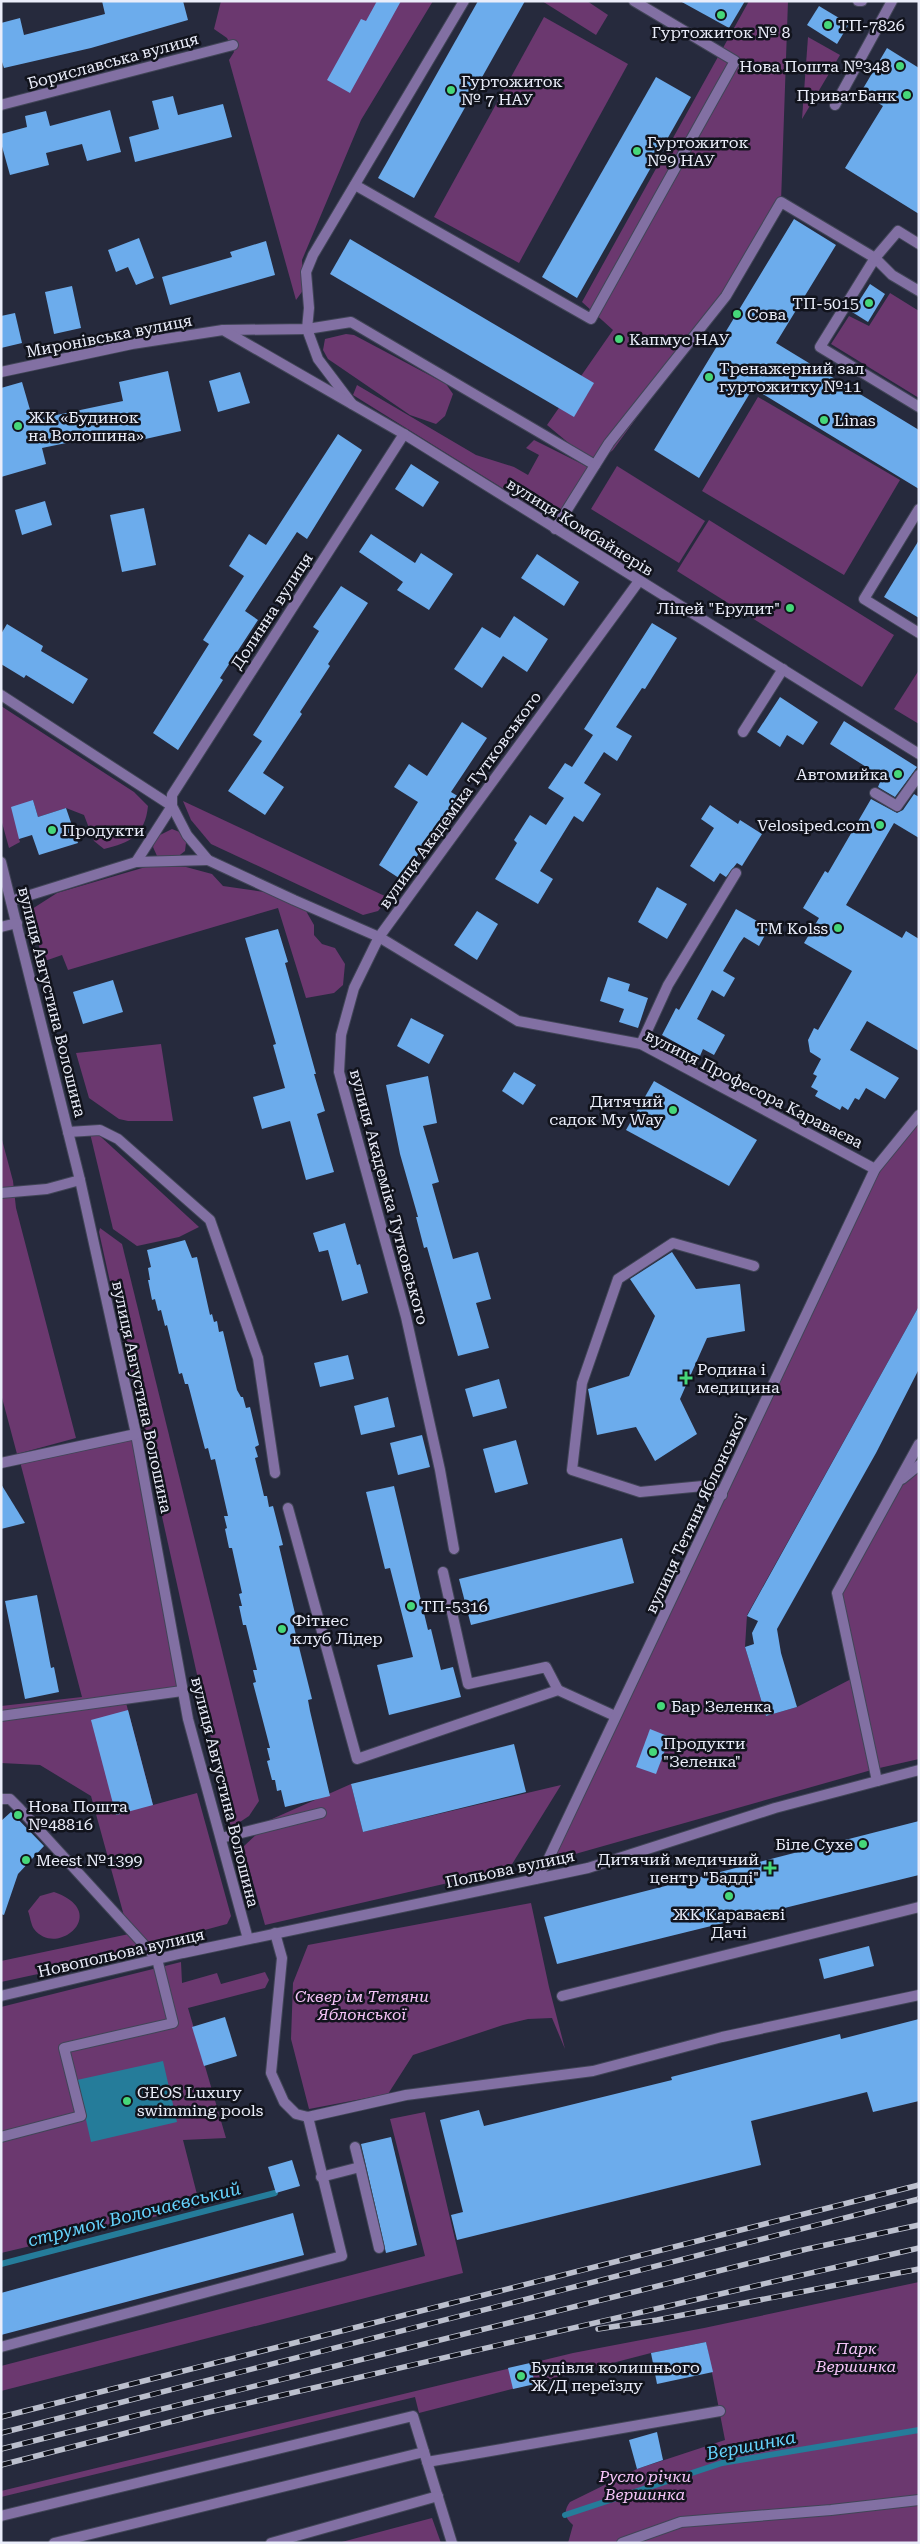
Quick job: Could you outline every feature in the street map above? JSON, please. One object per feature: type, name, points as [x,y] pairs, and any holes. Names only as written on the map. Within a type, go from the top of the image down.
[{"type":"street","points":[[352,404],[318,359],[308,329],[309,308],[306,272],[313,255],[464,1]]},
{"type":"street","points":[[355,185],[591,319],[735,61],[634,1]]},
{"type":"street","points":[[835,105],[892,1]]},
{"type":"street","name":"Бориславська вулиця","points":[[1,106],[233,45]]},
{"type":"street","points":[[555,530],[609,443],[726,296],[781,202],[875,258],[892,275],[919,291]]},
{"type":"street","points":[[919,244],[898,231],[875,258],[820,347],[919,407]]},
{"type":"street","name":"Миронівська вулиця","points":[[1,372],[132,344],[223,330],[308,329],[351,322],[595,465]]},
{"type":"street","name":"вулиця Комбайнерів","points":[[223,330],[404,434],[555,530],[919,754]]},
{"type":"street","name":"Долинна вулиця","points":[[136,862],[172,806],[172,795],[404,434]]},
{"type":"street","points":[[919,509],[864,599],[919,633]]},
{"type":"street","name":"вулиця Академіка Тутковського","points":[[454,1549],[440,1470],[406,1317],[340,1072],[341,1035],[354,988],[378,937],[639,581]]},
{"type":"street","points":[[743,732],[783,669]]},
{"type":"street","name":"вулиця Професора Караваєва","points":[[1,695],[172,806],[187,835],[208,860],[378,937],[518,1021],[641,1044],[875,1169]]},
{"type":"street","points":[[874,793],[897,806],[919,774]]},
{"type":"street","points":[[11,900],[136,862],[208,860]]},
{"type":"street","name":"вулиця Августина Волошина","points":[[1,862],[80,1180],[136,1434],[182,1691],[248,1939]]},
{"type":"street","points":[[641,1044],[668,985],[736,873]]},
{"type":"street","points":[[1,927],[17,923]]},
{"type":"street","name":"вулиця Тетяни Яблонської","points":[[535,1879],[547,1862],[875,1169],[919,1114]]},
{"type":"street","points":[[68,1132],[100,1130],[118,1138],[210,1220],[258,1358],[275,1473]]},
{"type":"street","points":[[1,1193],[47,1189],[80,1180]]},
{"type":"street","points":[[722,1495],[703,1486],[640,1492],[572,1470],[582,1383],[618,1279],[673,1243],[754,1266]]},
{"type":"street","points":[[1,1463],[136,1434]]},
{"type":"street","points":[[877,1781],[837,1593],[919,1444]]},
{"type":"street","points":[[896,1485],[919,1464]]},
{"type":"street","points":[[288,1508],[357,1759],[558,1690]]},
{"type":"street","points":[[443,1572],[468,1684],[546,1667],[558,1690],[615,1716]]},
{"type":"street","points":[[1,1716],[182,1691]]},
{"type":"street","name":"Польова вулиця","points":[[248,1939],[588,1868],[775,1808],[919,1770]]},
{"type":"street","points":[[1,1798],[10,1799],[20,1809],[157,1959],[173,2023],[64,2048],[81,2116],[1,2137]]},
{"type":"street","points":[[221,1838],[321,1813]]},
{"type":"street","points":[[562,1996],[919,1907]]},
{"type":"street","points":[[275,1933],[282,1958],[271,2073],[284,2102],[296,2114],[308,2117],[406,2095],[593,2070],[722,2037],[919,1994]]},
{"type":"street","name":"Новопольова вулиця","points":[[1,1996],[248,1939]]},
{"type":"street","points":[[1,2347],[342,2256],[321,2177],[308,2117]]},
{"type":"street","points":[[355,2147],[379,2248]]},
{"type":"street","points":[[321,2177],[360,2168]]},
{"type":"street","points":[[54,2543],[425,2457],[720,2411]]},
{"type":"street","points":[[1,2516],[412,2416],[452,2543]]},
{"type":"street","points":[[272,2543],[438,2496]]},
{"type":"street","points":[[622,2543],[681,2522],[831,2510],[919,2500]]},
{"type":"green space","points":[[221,1],[433,1],[361,120],[302,260],[304,289],[296,300],[229,60],[234,52],[227,38],[214,29]]},
{"type":"green space","points":[[542,1],[587,1],[608,15],[596,35]]},
{"type":"green space","points":[[749,1],[788,1],[781,202],[708,320],[613,450],[595,465],[547,425],[613,330],[582,302]]},
{"type":"green space","points":[[544,17],[628,64],[519,263],[434,217]]},
{"type":"green space","points":[[808,37],[840,55],[802,119]]},
{"type":"green space","points":[[890,293],[919,311],[919,398],[831,344],[849,316],[869,326]]},
{"type":"green space","points":[[346,334],[354,335],[446,384],[453,394],[445,416],[436,424],[410,415],[328,359],[323,350],[325,339]]},
{"type":"green space","points":[[357,385],[476,455],[514,467],[528,475],[539,455],[526,448],[534,440],[590,468],[567,508],[549,517],[353,395]]},
{"type":"green space","points":[[758,397],[900,480],[844,575],[702,491]]},
{"type":"green space","points":[[617,466],[705,521],[679,563],[591,509]]},
{"type":"green space","points":[[709,520],[894,635],[862,687],[677,571]]},
{"type":"green space","points":[[919,670],[919,724],[894,709]]},
{"type":"green space","points":[[1,706],[134,792],[148,806],[144,824],[140,831],[121,844],[104,849],[94,841],[84,815],[66,808],[38,817],[33,800],[19,839],[20,842],[9,848],[1,819]]},
{"type":"green space","points":[[183,801],[389,898],[378,911],[363,915],[211,844],[191,820]]},
{"type":"green space","points":[[172,829],[187,835],[185,851],[176,858],[157,856],[153,847],[156,837]]},
{"type":"green space","points":[[149,866],[186,867],[212,874],[223,886],[298,897],[314,925],[314,935],[322,944],[335,948],[345,964],[343,985],[334,993],[306,998],[278,908],[68,970],[62,955],[42,962],[32,909],[57,893]]},
{"type":"green space","points":[[161,1044],[173,1121],[128,1121],[119,1119],[89,1098],[76,1053]]},
{"type":"green space","points":[[919,1121],[919,1306],[747,1615],[745,1647],[766,1716],[797,1707],[855,1677],[837,1593],[896,1485],[919,1465],[919,1759],[875,1769],[547,1862],[875,1169]]},
{"type":"green space","points":[[88,1125],[199,1227],[179,1237],[137,1246],[113,1229]]},
{"type":"green space","points":[[1,1136],[13,1181],[16,1208],[76,1438],[17,1454],[1,1394]]},
{"type":"green space","points":[[100,1228],[122,1244],[259,1801],[249,1816],[231,1828],[99,1232]]},
{"type":"green space","points":[[136,1434],[182,1691],[125,1699],[153,1805],[197,1793],[231,1916],[227,1924],[145,1946],[149,1950],[1,1982],[1,1961],[129,1934],[91,1796],[40,1765],[1,1763],[1,1706],[82,1697],[19,1458]]},
{"type":"green space","points":[[351,1784],[363,1832],[561,1785],[509,1869],[265,1925],[243,1847],[259,1832],[263,1823]]},
{"type":"green space","points":[[54,1892],[71,1901],[79,1910],[79,1920],[74,1929],[66,1936],[55,1939],[44,1937],[34,1929],[28,1911],[40,1896]]},
{"type":"green space","name":"Сквер ім Тетяни Яблонської","points":[[531,1903],[549,1987],[565,2049],[552,2018],[528,2019],[503,2025],[413,2055],[388,2094],[309,2109],[291,2039],[293,1983],[308,1945]]},
{"type":"green space","points":[[181,1962],[182,1983],[217,1973],[221,1984],[265,1972],[269,1980],[265,1988],[188,2008],[226,2138],[183,2140],[200,2206],[1,2253],[1,2007]]},
{"type":"green space","points":[[425,2112],[463,2273],[1,2391],[1,2366],[425,2256],[390,2119]]},
{"type":"green space","points":[[919,2282],[919,2543],[568,2543],[573,2525],[568,2520],[566,2514],[566,2508],[570,2502],[637,2469],[725,2440],[706,2342],[651,2353],[419,2413],[415,2397],[1,2497],[1,2491],[573,2353],[704,2328]]},
{"type":"green space","points":[[432,2518],[441,2543],[338,2543]]},
{"type":"water","name":"GEOS Luxury swimming pools","points":[[163,2061],[177,2122],[91,2142],[77,2080]]},
{"type":"building","points":[[102,1],[183,1],[188,20],[91,48],[4,68],[1,59],[1,23],[20,18],[24,35],[105,14]]},
{"type":"building","points":[[377,1],[401,1],[350,93],[327,80],[361,19],[366,21]]},
{"type":"building","name":"Гуртожиток № 7 НАУ","points":[[478,1],[525,1],[414,198],[378,178]]},
{"type":"building","name":"Гуртожиток № 8","points":[[680,1],[745,1],[729,28]]},
{"type":"building","name":"ТП-7826","points":[[819,6],[849,24],[837,44],[807,25]]},
{"type":"building","points":[[887,48],[919,68],[919,214],[845,168],[883,106],[861,92]]},
{"type":"building","name":"Гуртожиток №9 НАУ","points":[[656,77],[691,97],[577,298],[542,277]]},
{"type":"building","points":[[173,96],[178,115],[223,104],[232,137],[135,162],[129,137],[159,129],[152,101]]},
{"type":"building","points":[[110,110],[121,152],[87,161],[82,144],[46,153],[49,165],[10,175],[1,143],[1,134],[27,127],[25,116],[46,111],[50,126]]},
{"type":"building","points":[[794,219],[836,245],[776,343],[919,430],[919,489],[753,388],[699,478],[654,450]]},
{"type":"building","points":[[139,238],[154,278],[136,285],[128,267],[116,272],[108,250]]},
{"type":"building","points":[[350,239],[594,383],[574,417],[330,274]]},
{"type":"building","points":[[266,241],[275,275],[170,305],[162,277],[232,257],[230,252]]},
{"type":"building","name":"ТП-5015","points":[[870,284],[885,294],[868,322],[852,312]]},
{"type":"building","points":[[72,286],[81,328],[54,334],[45,292]]},
{"type":"building","points":[[15,313],[22,343],[1,348],[1,316]]},
{"type":"building","points":[[168,371],[181,431],[132,442],[129,430],[42,448],[46,464],[1,477],[1,388],[22,382],[33,420],[123,401],[119,382]]},
{"type":"building","points":[[240,372],[250,403],[218,412],[209,381]]},
{"type":"building","points":[[338,434],[362,450],[307,539],[297,532],[245,611],[258,620],[220,678],[223,680],[178,750],[153,733],[209,644],[203,640],[244,576],[229,566],[249,534],[266,545]]},
{"type":"building","points":[[411,464],[439,482],[423,507],[395,489]]},
{"type":"building","points":[[45,501],[52,525],[22,535],[15,510]]},
{"type":"building","points":[[144,508],[156,565],[122,572],[110,515]]},
{"type":"building","points":[[371,534],[415,563],[421,553],[453,574],[429,610],[397,590],[403,582],[359,552]]},
{"type":"building","points":[[919,540],[919,618],[884,597]]},
{"type":"building","points":[[537,554],[579,582],[564,606],[521,578]]},
{"type":"building","points":[[341,586],[368,603],[328,664],[330,666],[300,712],[302,714],[263,773],[284,787],[265,815],[228,791],[262,741],[253,735],[319,631],[313,627]]},
{"type":"building","points":[[514,616],[548,639],[527,672],[503,656],[482,688],[454,669],[482,627],[500,638]]},
{"type":"building","points":[[652,623],[677,638],[645,689],[642,688],[616,727],[632,736],[617,761],[604,752],[584,783],[601,794],[583,822],[574,816],[540,871],[553,879],[538,904],[495,879],[517,843],[514,840],[530,815],[546,825],[564,798],[548,788],[565,763],[572,767],[593,735],[584,729]]},
{"type":"building","points":[[7,624],[43,646],[41,651],[88,679],[73,704],[26,675],[24,678],[1,664],[1,634]]},
{"type":"building","points":[[780,697],[818,722],[803,745],[787,735],[780,747],[757,732]]},
{"type":"building","points":[[844,721],[917,767],[895,797],[878,787],[882,777],[830,744]]},
{"type":"building","points":[[462,722],[487,738],[451,792],[461,798],[446,821],[441,818],[402,880],[379,865],[418,802],[394,787],[409,764],[427,776]]},
{"type":"building","points":[[914,794],[919,797],[919,838],[894,823],[846,905],[902,938],[906,931],[919,939],[919,1051],[867,1021],[850,1050],[899,1078],[885,1099],[866,1088],[859,1100],[855,1098],[848,1110],[842,1106],[840,1110],[815,1096],[818,1091],[811,1087],[817,1076],[813,1074],[821,1059],[810,1052],[808,1040],[814,1028],[818,1030],[852,971],[804,943],[819,918],[803,908],[825,871],[828,873],[871,799],[897,813],[903,810]]},
{"type":"building","name":"Продукти","points":[[33,800],[38,817],[66,808],[78,843],[39,855],[32,835],[19,839],[11,807]]},
{"type":"building","points":[[710,805],[738,824],[740,820],[762,834],[742,866],[737,863],[726,877],[720,873],[714,882],[690,866],[714,828],[701,819]]},
{"type":"building","points":[[657,887],[687,904],[667,939],[638,922]]},
{"type":"building","points":[[736,909],[769,928],[759,946],[744,937],[739,944],[723,971],[735,978],[724,997],[712,990],[697,1019],[725,1035],[714,1055],[703,1049],[700,1056],[662,1035],[676,1008],[679,1010]]},
{"type":"building","points":[[477,911],[498,924],[477,960],[454,945]]},
{"type":"building","points":[[278,929],[288,962],[285,963],[325,1111],[317,1114],[334,1172],[306,1180],[290,1121],[262,1129],[253,1097],[285,1088],[273,1045],[276,1044],[245,938]]},
{"type":"building","points":[[608,977],[630,984],[628,991],[648,998],[638,1028],[619,1022],[624,1009],[600,1001]]},
{"type":"building","points":[[113,980],[123,1012],[83,1024],[73,992]]},
{"type":"building","points":[[411,1018],[444,1035],[429,1064],[397,1046]]},
{"type":"building","points":[[514,1072],[536,1085],[523,1105],[502,1091]]},
{"type":"building","points":[[428,1076],[437,1123],[423,1126],[439,1182],[432,1184],[453,1259],[478,1252],[491,1299],[476,1303],[489,1348],[458,1356],[427,1247],[424,1248],[416,1217],[418,1217],[400,1154],[386,1085]]},
{"type":"building","name":"Дитячий садок My Way","points":[[654,1081],[757,1140],[729,1186],[626,1130]]},
{"type":"building","points":[[345,1223],[357,1265],[360,1264],[368,1293],[342,1301],[328,1250],[319,1252],[313,1233]]},
{"type":"building","points":[[185,1240],[192,1258],[197,1257],[210,1315],[212,1314],[214,1322],[217,1321],[219,1332],[223,1331],[237,1390],[241,1397],[243,1397],[246,1408],[250,1407],[259,1445],[255,1447],[258,1457],[255,1458],[264,1496],[267,1496],[269,1507],[273,1506],[283,1545],[279,1546],[297,1622],[293,1623],[312,1699],[308,1700],[310,1711],[330,1796],[285,1807],[281,1790],[277,1791],[275,1780],[272,1780],[267,1761],[270,1760],[267,1748],[270,1748],[253,1683],[256,1682],[253,1670],[257,1670],[246,1625],[243,1625],[239,1606],[242,1606],[239,1594],[242,1593],[232,1548],[229,1548],[225,1529],[227,1528],[224,1516],[228,1516],[215,1459],[211,1460],[208,1448],[205,1449],[188,1384],[185,1384],[182,1373],[179,1374],[167,1325],[165,1326],[161,1310],[158,1311],[155,1299],[152,1300],[148,1280],[150,1280],[148,1268],[151,1267],[147,1250]]},
{"type":"building","points":[[672,1252],[696,1289],[740,1284],[745,1331],[707,1338],[680,1399],[697,1434],[655,1461],[636,1427],[597,1435],[588,1389],[629,1376],[655,1316],[630,1279]]},
{"type":"building","points":[[919,1306],[919,1369],[876,1453],[777,1629],[781,1653],[797,1707],[766,1716],[745,1647],[754,1644],[752,1633],[758,1621],[747,1616]]},
{"type":"building","points":[[348,1355],[354,1379],[320,1387],[314,1363]]},
{"type":"building","points":[[499,1379],[507,1408],[473,1417],[465,1389]]},
{"type":"building","points":[[388,1397],[395,1427],[361,1435],[354,1406]]},
{"type":"building","points":[[422,1435],[430,1467],[398,1475],[390,1443]]},
{"type":"building","points":[[516,1440],[528,1484],[495,1493],[483,1449]]},
{"type":"building","points":[[1,1484],[25,1523],[1,1529]]},
{"type":"building","points":[[394,1486],[428,1630],[431,1629],[441,1670],[453,1667],[461,1697],[389,1715],[377,1665],[413,1657],[390,1568],[385,1569],[366,1492]]},
{"type":"building","points":[[622,1538],[634,1583],[471,1625],[459,1579]]},
{"type":"building","points":[[37,1595],[51,1668],[54,1667],[59,1692],[25,1699],[5,1601]]},
{"type":"building","points":[[128,1710],[153,1805],[116,1815],[91,1720]]},
{"type":"building","name":"Продукти \"Зеленка\"","points":[[650,1729],[670,1737],[656,1774],[636,1767]]},
{"type":"building","points":[[514,1744],[526,1792],[363,1832],[351,1784]]},
{"type":"building","points":[[11,1812],[44,1846],[18,1874],[4,1915],[1,1914],[1,1821]]},
{"type":"building","name":"ЖК Караваєві Дачі","points":[[919,1821],[919,1875],[557,1964],[544,1917]]},
{"type":"building","points":[[869,1946],[874,1966],[824,1979],[819,1959]]},
{"type":"building","points":[[225,2017],[237,2056],[204,2066],[192,2027]]},
{"type":"building","points":[[919,2019],[919,2101],[873,2112],[867,2092],[751,2121],[761,2165],[457,2240],[451,2215],[463,2212],[440,2120],[479,2110],[484,2126],[672,2080],[671,2077],[840,2034],[841,2039]]},
{"type":"building","points":[[391,2137],[417,2245],[386,2253],[361,2144]]},
{"type":"building","points":[[292,2160],[300,2186],[276,2193],[268,2167]]},
{"type":"building","points":[[293,2213],[304,2255],[1,2335],[1,2293]]},
{"type":"building","points":[[706,2342],[713,2372],[657,2384],[651,2353]]},
{"type":"building","name":"Будівля колишнього Ж/Д переїзду","points":[[530,2363],[535,2384],[513,2389],[508,2368]]},
{"type":"building","points":[[657,2432],[663,2460],[637,2469],[629,2440]]},
{"type":"waterway","name":"струмок Волочаєвський","points":[[1,2264],[275,2193]]},
{"type":"waterway","name":"Вершинка","points":[[565,2515],[722,2463],[919,2430]]},
{"type":"railway","points":[[1,2417],[919,2185]]},
{"type":"railway","points":[[1,2433],[919,2199]]},
{"type":"railway","points":[[1,2449],[807,2249],[919,2225]]},
{"type":"railway","points":[[1,2465],[205,2413],[919,2248]]},
{"type":"railway","points":[[598,2329],[657,2320],[919,2269]]},
{"type":"place","name":"Гуртожиток № 8","points":[[721,15]]},
{"type":"place","name":"ТП-7826","points":[[828,25]]},
{"type":"place","name":"Нова Пошта №348","points":[[900,66]]},
{"type":"place","name":"Гуртожиток № 7 НАУ","points":[[451,90]]},
{"type":"place","name":"ПриватБанк","points":[[907,95]]},
{"type":"place","name":"Гуртожиток №9 НАУ","points":[[637,151]]},
{"type":"place","name":"ТП-5015","points":[[869,303]]},
{"type":"place","name":"Сова","points":[[737,314]]},
{"type":"place","name":"Капмус НАУ","points":[[619,339]]},
{"type":"place","name":"Тренажерний зал гуртожитку №11","points":[[709,377]]},
{"type":"place","name":"Linas","points":[[824,420]]},
{"type":"place","name":"ЖК «Будинок на Волошина»","points":[[18,426]]},
{"type":"place","name":"Ліцей \"Ерудит\"","points":[[790,608]]},
{"type":"place","name":"Автомийка","points":[[898,774]]},
{"type":"place","name":"Velosiped.com","points":[[880,825]]},
{"type":"place","name":"Продукти","points":[[52,830]]},
{"type":"place","name":"TM Kolss","points":[[838,928]]},
{"type":"place","name":"Дитячий садок My Way","points":[[673,1110]]},
{"type":"place","name":"Родина і медицина","points":[[686,1378]]},
{"type":"place","name":"ТП-5316","points":[[411,1606]]},
{"type":"place","name":"Фітнес клуб Лідер","points":[[282,1629]]},
{"type":"place","name":"Бар Зеленка","points":[[661,1706]]},
{"type":"place","name":"Продукти \"Зеленка\"","points":[[653,1752]]},
{"type":"place","name":"Нова Пошта №48816","points":[[18,1815]]},
{"type":"place","name":"Біле Сухе","points":[[863,1844]]},
{"type":"place","name":"Meest №1399","points":[[26,1860]]},
{"type":"place","name":"Дитячий медичний центр \"Бадді\"","points":[[770,1868]]},
{"type":"place","name":"ЖК Караваєві Дачі","points":[[729,1896]]},
{"type":"place","name":"GEOS Luxury swimming pools","points":[[127,2101]]},
{"type":"place","name":"Будівля колишнього Ж/Д переїзду","points":[[521,2376]]},
{"type":"park label","name":"Парк Вершинка","points":[[856,2357]]},
{"type":"park label","name":"Русло річки Вершинка","points":[[645,2485]]}]
